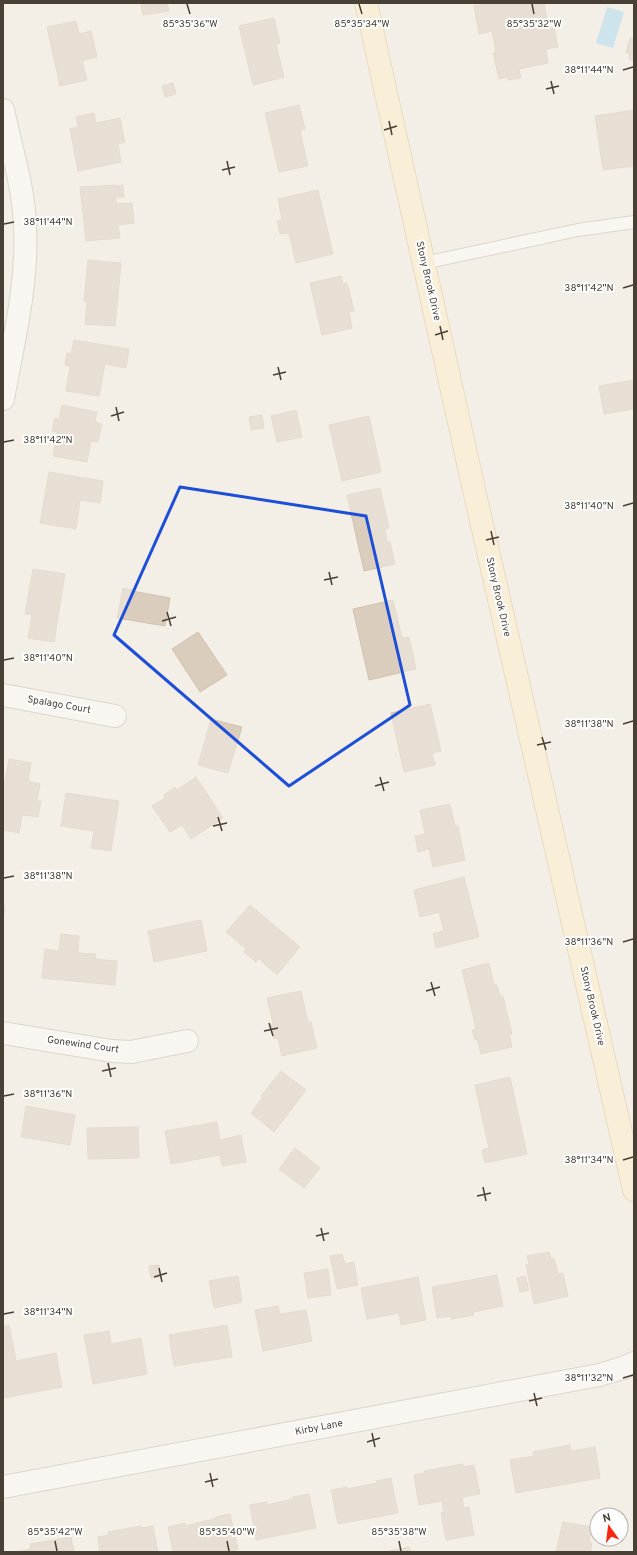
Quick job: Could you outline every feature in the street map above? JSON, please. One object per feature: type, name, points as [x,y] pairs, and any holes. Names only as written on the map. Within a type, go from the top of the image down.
[{"type":"street","name":"Stony Brook Drive","points":[[366,3],[481,519],[634,1190]]},
{"type":"street","points":[[3,110],[20,189],[25,226],[24,282],[3,399]]},
{"type":"street","name":"Spalago Court","points":[[3,695],[114,716]]},
{"type":"street","name":"Gonewind Court","points":[[3,1033],[112,1051],[132,1052],[187,1041]]},
{"type":"street","name":"Kirby Lane","points":[[3,1487],[599,1375],[634,1363]]},
{"type":"lane","points":[[424,263],[578,230],[634,222]]},
{"type":"highlighted area","points":[[180,487],[366,516],[410,705],[289,786],[114,635]]},
{"type":"water","points":[[607,7],[624,12],[613,48],[596,43]]},
{"type":"building","points":[[167,3],[169,11],[143,15],[141,4]]},
{"type":"building","points":[[489,3],[544,3],[549,28],[554,27],[558,47],[546,49],[548,63],[519,69],[521,78],[508,80],[508,77],[499,79],[493,53],[496,53],[492,31],[479,34],[474,6]]},
{"type":"building","points":[[274,18],[280,43],[276,44],[284,77],[253,85],[239,26]]},
{"type":"building","points":[[76,21],[79,34],[91,31],[97,57],[82,61],[87,80],[60,86],[47,27]]},
{"type":"building","points":[[630,38],[634,39],[634,61],[629,59],[630,54],[626,53]]},
{"type":"building","points":[[173,83],[176,94],[165,97],[162,86]]},
{"type":"building","points":[[299,105],[305,129],[300,131],[308,166],[279,172],[265,113]]},
{"type":"building","points":[[634,110],[634,166],[603,170],[595,116]]},
{"type":"building","points":[[94,113],[96,123],[120,118],[125,142],[118,144],[121,162],[78,171],[70,129],[78,127],[76,117]]},
{"type":"building","points":[[123,185],[124,197],[116,197],[116,204],[132,203],[134,223],[118,225],[120,238],[86,241],[80,187]]},
{"type":"building","points":[[318,190],[333,254],[296,263],[289,233],[280,234],[277,221],[282,220],[278,199]]},
{"type":"building","points":[[88,260],[121,263],[115,326],[85,324],[87,302],[84,301]]},
{"type":"building","points":[[341,276],[343,284],[347,283],[354,311],[349,312],[352,328],[322,335],[310,283]]},
{"type":"building","points":[[74,340],[129,349],[126,368],[105,364],[99,396],[66,391],[70,366],[65,365],[67,353],[71,354]]},
{"type":"building","points":[[634,380],[634,409],[604,414],[599,386]]},
{"type":"building","points":[[62,405],[97,412],[95,422],[102,424],[98,442],[91,441],[87,462],[53,456],[57,432],[52,431],[55,418],[59,419]]},
{"type":"building","points":[[296,410],[302,437],[277,442],[271,416]]},
{"type":"building","points":[[262,415],[264,428],[251,430],[249,417]]},
{"type":"building","points":[[369,416],[381,472],[342,481],[329,425]]},
{"type":"building","points":[[49,472],[103,481],[100,503],[80,500],[76,529],[40,523]]},
{"type":"building","points":[[380,488],[389,528],[385,529],[387,542],[390,542],[395,564],[364,571],[347,495]]},
{"type":"building","points":[[33,569],[65,574],[54,642],[28,638],[32,615],[25,614]]},
{"type":"building","points":[[123,588],[170,598],[165,626],[117,618]]},
{"type":"building","points":[[393,600],[402,638],[409,637],[416,669],[369,680],[353,609]]},
{"type":"building","points":[[198,632],[227,675],[200,692],[172,649]]},
{"type":"building","points":[[430,704],[441,751],[432,753],[435,765],[404,772],[391,713]]},
{"type":"building","points":[[211,719],[242,727],[228,773],[198,765]]},
{"type":"building","points":[[9,759],[31,763],[28,781],[40,784],[37,801],[41,801],[38,817],[22,815],[19,833],[3,830],[3,781],[5,782]]},
{"type":"building","points":[[196,777],[223,818],[191,839],[182,825],[170,832],[152,806],[165,798],[164,795],[175,787],[177,790]]},
{"type":"building","points":[[66,793],[119,801],[111,851],[91,848],[94,831],[61,826]]},
{"type":"building","points":[[450,804],[455,826],[458,826],[465,860],[433,867],[429,849],[418,852],[415,836],[425,834],[420,810]]},
{"type":"building","points":[[464,877],[479,937],[436,948],[433,934],[444,931],[439,912],[420,917],[414,890]]},
{"type":"building","points":[[3,905],[5,906],[3,919]]},
{"type":"building","points":[[250,905],[300,947],[277,975],[259,959],[256,962],[244,952],[246,949],[226,932]]},
{"type":"building","points":[[201,920],[207,951],[154,962],[148,931]]},
{"type":"building","points":[[61,934],[79,936],[78,953],[96,954],[95,959],[117,961],[115,985],[42,978],[45,949],[59,951]]},
{"type":"building","points":[[489,963],[494,985],[497,985],[500,996],[503,996],[512,1034],[509,1034],[512,1047],[481,1054],[477,1039],[475,1040],[472,1030],[476,1029],[462,970]]},
{"type":"building","points":[[301,991],[308,1022],[311,1022],[317,1048],[282,1056],[278,1038],[274,1039],[271,1024],[273,1024],[267,998]]},
{"type":"building","points":[[281,1071],[306,1090],[274,1132],[251,1113],[263,1097],[261,1096]]},
{"type":"building","points":[[510,1077],[527,1154],[485,1163],[482,1150],[489,1148],[475,1085]]},
{"type":"building","points":[[26,1106],[75,1115],[70,1145],[21,1137]]},
{"type":"building","points":[[217,1122],[220,1140],[241,1135],[246,1162],[222,1166],[220,1155],[171,1164],[165,1131]]},
{"type":"building","points":[[138,1127],[139,1158],[88,1159],[87,1128]]},
{"type":"building","points":[[295,1148],[320,1168],[304,1188],[279,1169]]},
{"type":"building","points":[[549,1252],[551,1259],[554,1258],[558,1274],[563,1273],[568,1296],[534,1304],[526,1265],[529,1265],[527,1256]]},
{"type":"building","points":[[342,1254],[345,1264],[354,1262],[358,1285],[337,1289],[330,1256]]},
{"type":"building","points":[[159,1265],[161,1277],[151,1278],[149,1266]]},
{"type":"building","points":[[328,1269],[331,1295],[308,1298],[304,1273]]},
{"type":"building","points":[[497,1275],[503,1306],[473,1312],[474,1315],[451,1319],[451,1316],[437,1318],[432,1287]]},
{"type":"building","points":[[238,1276],[242,1302],[214,1308],[209,1281]]},
{"type":"building","points":[[525,1276],[529,1290],[520,1292],[517,1278]]},
{"type":"building","points":[[418,1277],[426,1320],[401,1325],[399,1313],[367,1319],[361,1288]]},
{"type":"building","points":[[278,1306],[280,1314],[306,1310],[312,1341],[263,1351],[255,1310]]},
{"type":"building","points":[[9,1325],[16,1361],[56,1353],[62,1387],[3,1398],[3,1326]]},
{"type":"building","points":[[227,1325],[232,1357],[174,1366],[169,1335]]},
{"type":"building","points":[[109,1331],[111,1344],[141,1338],[147,1374],[93,1384],[84,1335]]},
{"type":"building","points":[[570,1445],[571,1451],[595,1447],[600,1478],[516,1493],[510,1460],[534,1456],[533,1452]]},
{"type":"building","points":[[463,1464],[463,1467],[474,1465],[480,1494],[462,1497],[464,1508],[469,1507],[474,1535],[446,1540],[441,1512],[444,1512],[442,1501],[419,1505],[414,1475],[425,1473],[424,1471]]},
{"type":"building","points":[[391,1478],[398,1513],[338,1524],[331,1490],[347,1487],[347,1489],[377,1483],[376,1481]]},
{"type":"building","points":[[309,1494],[316,1528],[256,1540],[250,1505],[267,1502],[267,1505]]},
{"type":"building","points":[[230,1514],[238,1549],[227,1552],[173,1552],[168,1527],[185,1523],[186,1526]]},
{"type":"building","points":[[563,1522],[589,1526],[589,1547],[591,1547],[590,1552],[556,1552]]},
{"type":"building","points":[[141,1526],[142,1528],[153,1526],[158,1552],[100,1552],[98,1537],[108,1535],[108,1532]]},
{"type":"building","points":[[71,1537],[74,1552],[15,1552],[31,1549],[30,1544]]},
{"type":"building","points":[[409,1547],[411,1552],[385,1552]]}]
